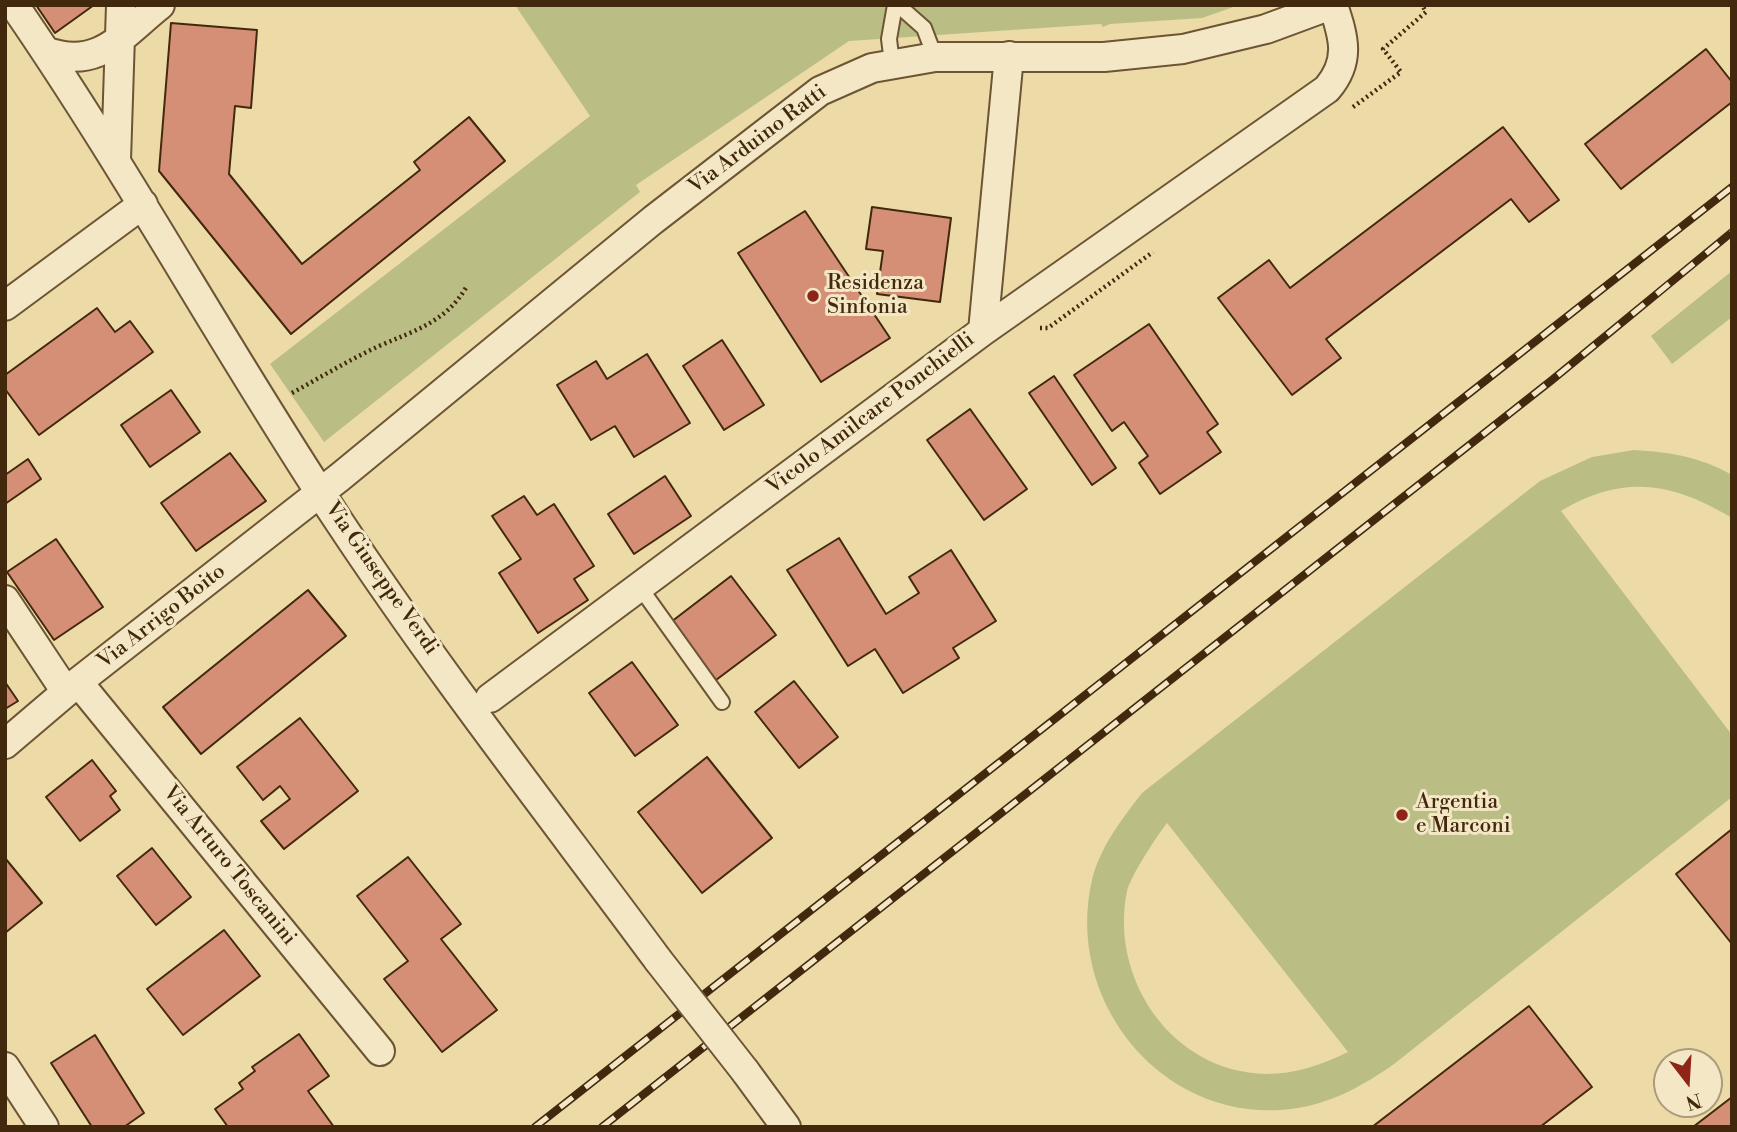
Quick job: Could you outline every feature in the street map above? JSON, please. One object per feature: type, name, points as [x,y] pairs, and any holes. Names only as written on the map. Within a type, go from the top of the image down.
[{"type":"street","name":"Via Giuseppe Verdi","points":[[14,5],[116,160],[321,492],[468,704],[786,1127]]},
{"type":"street","points":[[116,160],[121,5]]},
{"type":"street","points":[[45,51],[62,58],[85,59],[118,38],[160,5]]},
{"type":"street","name":"Via Arduino Ratti","points":[[321,492],[653,220],[806,100],[848,76],[892,63],[935,57],[1122,56],[1183,49],[1266,29],[1332,5],[1345,52],[1341,68],[1327,89],[983,331]]},
{"type":"street","name":"Vicolo Amilcare Ponchielli","points":[[491,698],[983,331],[1009,56]]},
{"type":"street","points":[[5,306],[143,204]]},
{"type":"street","name":"Via Arrigo Boito","points":[[5,744],[72,687],[321,492]]},
{"type":"street","name":"Via Arturo Toscanini","points":[[5,600],[72,687],[380,1051]]},
{"type":"street","points":[[5,1067],[44,1127]]},
{"type":"lane","points":[[892,63],[889,39],[897,5],[924,28],[935,57]]},
{"type":"lane","points":[[639,586],[722,702]]},
{"type":"path","points":[[288,396],[379,346],[410,335],[456,305],[467,286]]},
{"type":"green space","points":[[515,5],[1239,5],[1202,18],[1110,24],[1103,27],[1101,24],[849,41],[636,185],[640,192],[324,442],[270,364],[590,116]]},
{"type":"green space","points":[[1732,271],[1732,317],[1672,364],[1651,336]]},
{"type":"green space","points":[[1634,450],[1660,452],[1697,460],[1732,475],[1732,518],[1689,497],[1647,487],[1605,491],[1561,511],[1732,735],[1732,797],[1394,1064],[1348,1092],[1324,1102],[1298,1108],[1251,1109],[1207,1099],[1168,1078],[1135,1049],[1110,1013],[1094,971],[1087,927],[1092,880],[1100,856],[1120,823],[1142,793],[1540,481],[1592,457]],"holes":[[[1167,823],[1348,1052],[1318,1065],[1287,1072],[1266,1074],[1232,1069],[1202,1057],[1176,1038],[1154,1015],[1138,987],[1128,956],[1124,924],[1129,884]]]},
{"type":"building","points":[[36,5],[94,5],[55,33]]},
{"type":"building","points":[[171,23],[257,30],[251,108],[235,106],[229,174],[302,264],[420,170],[414,162],[469,117],[505,161],[291,334],[159,171]]},
{"type":"building","points":[[1706,49],[1732,82],[1732,102],[1621,189],[1585,144]]},
{"type":"building","points":[[1503,127],[1559,200],[1529,222],[1511,199],[1326,339],[1341,358],[1292,395],[1218,298],[1269,260],[1290,288]]},
{"type":"building","points":[[872,207],[951,218],[940,302],[877,294],[883,251],[866,249]]},
{"type":"building","name":"Residenza Sinfonia","points":[[805,211],[890,338],[821,382],[738,253]]},
{"type":"building","points":[[97,308],[115,332],[130,321],[153,352],[39,435],[5,389],[5,375]]},
{"type":"building","points":[[1149,324],[1218,424],[1207,432],[1221,452],[1160,494],[1139,463],[1148,456],[1124,422],[1112,431],[1074,375]]},
{"type":"building","points":[[722,340],[764,405],[724,430],[683,366]]},
{"type":"building","points":[[647,354],[690,423],[634,457],[615,426],[591,440],[557,385],[596,361],[607,379]]},
{"type":"building","points":[[1054,376],[1116,468],[1092,485],[1029,393]]},
{"type":"building","points":[[171,390],[200,432],[150,467],[121,425]]},
{"type":"building","points":[[970,409],[1027,489],[984,520],[927,440]]},
{"type":"building","points":[[230,453],[266,501],[196,551],[161,503]]},
{"type":"building","points":[[28,459],[41,479],[5,504],[5,475]]},
{"type":"building","points":[[665,476],[691,516],[634,554],[608,514]]},
{"type":"building","points":[[524,496],[537,515],[554,504],[594,566],[574,579],[588,600],[538,633],[499,573],[521,559],[492,516]]},
{"type":"building","points":[[839,538],[886,614],[919,593],[909,577],[951,550],[996,621],[953,648],[959,658],[903,693],[875,649],[848,666],[787,570]]},
{"type":"building","points":[[56,539],[103,607],[54,640],[7,572]]},
{"type":"building","points":[[731,576],[776,635],[716,680],[671,622]]},
{"type":"building","points":[[308,590],[346,636],[201,754],[163,707]]},
{"type":"building","points":[[632,662],[678,725],[635,756],[589,693]]},
{"type":"building","points":[[794,681],[838,737],[799,768],[755,712]]},
{"type":"building","points":[[5,682],[18,701],[5,709]]},
{"type":"building","points":[[300,718],[358,791],[284,849],[261,821],[290,799],[280,786],[263,800],[237,767]]},
{"type":"building","points":[[707,757],[772,838],[702,893],[638,812]]},
{"type":"building","points":[[92,760],[116,791],[110,796],[120,810],[80,841],[46,797]]},
{"type":"building","points":[[1732,829],[1732,944],[1676,874]]},
{"type":"building","points":[[152,848],[191,897],[156,925],[117,876]]},
{"type":"building","points":[[408,857],[461,924],[441,939],[497,1010],[442,1052],[384,979],[408,961],[357,896]]},
{"type":"building","points":[[5,858],[42,903],[5,933]]},
{"type":"building","points":[[224,930],[260,976],[183,1035],[147,989]]},
{"type":"building","points":[[1529,1006],[1592,1087],[1540,1127],[1372,1127]]},
{"type":"building","points":[[299,1034],[329,1076],[308,1091],[334,1127],[228,1127],[215,1109],[243,1089],[239,1083],[255,1071],[252,1067]]},
{"type":"building","points":[[95,1035],[144,1113],[124,1127],[92,1127],[51,1063]]},
{"type":"building","points":[[1732,1097],[1732,1127],[1693,1127],[1705,1118],[1723,1118],[1723,1104]]},
{"type":"railway","points":[[535,1127],[1732,187]]},
{"type":"railway","points":[[602,1127],[1552,380],[1732,232]]},
{"type":"place","name":"Residenza Sinfonia","points":[[813,296]]},
{"type":"place","name":"Argentia e Marconi","points":[[1402,815]]}]
